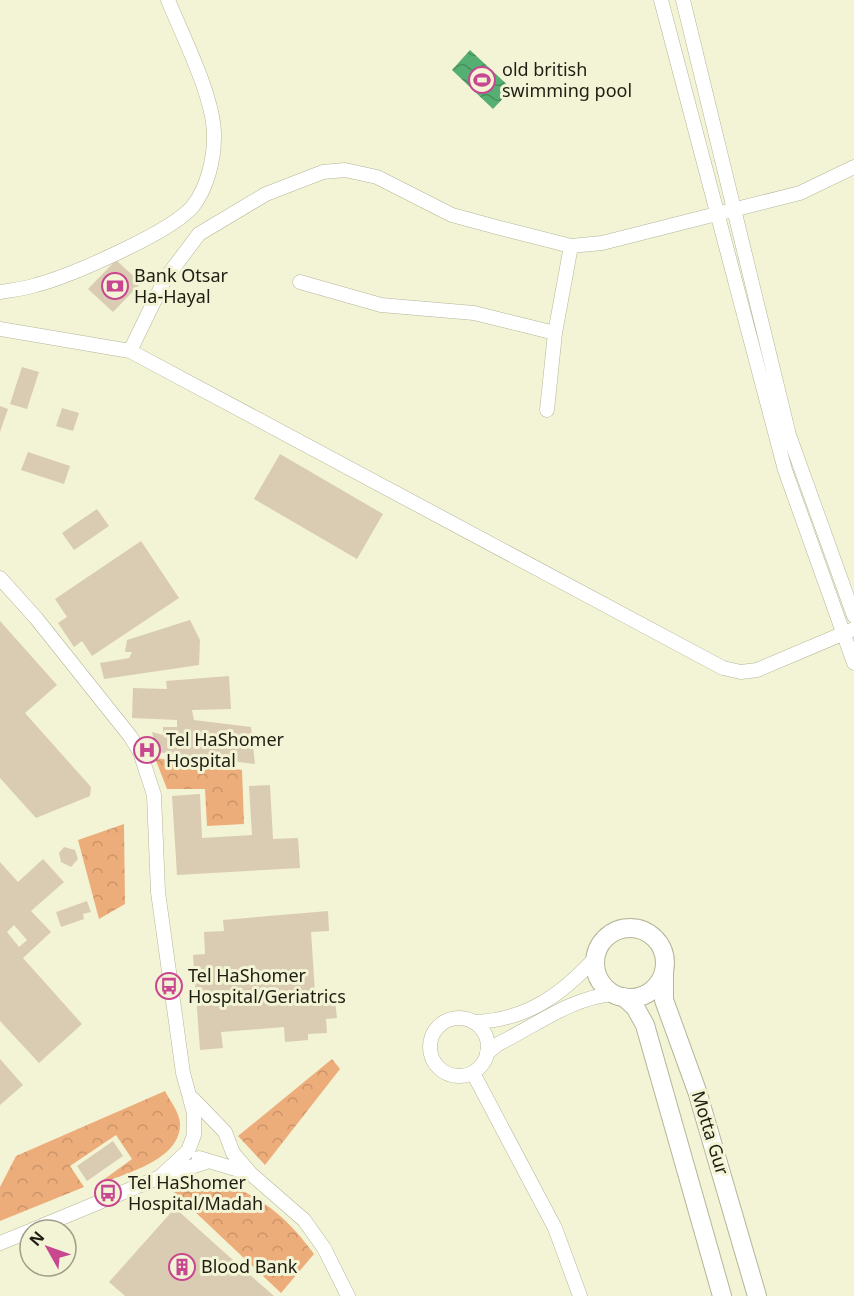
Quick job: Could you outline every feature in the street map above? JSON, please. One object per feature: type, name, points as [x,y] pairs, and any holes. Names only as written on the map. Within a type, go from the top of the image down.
[{"type":"street","points":[[0,292],[35,286],[94,262],[169,226],[194,204],[210,171],[214,137],[208,105],[168,0]]},
{"type":"street","points":[[661,0],[785,470],[849,632],[854,663]]},
{"type":"street","points":[[683,0],[789,435],[854,616]]},
{"type":"street","points":[[130,351],[165,279],[200,234],[266,194],[323,172],[345,170],[377,177],[452,215],[571,246],[602,243],[800,193],[854,167]]},
{"type":"street","points":[[547,410],[555,333],[571,246]]},
{"type":"street","points":[[300,282],[381,306],[474,313],[555,333]]},
{"type":"street","points":[[0,329],[130,351],[723,668],[741,672],[757,670],[849,632]]},
{"type":"street","points":[[837,571],[854,588]]},
{"type":"street","points":[[0,578],[130,736],[144,761],[154,795],[158,892],[183,1073],[194,1113],[193,1138],[197,1156],[250,1174]]},
{"type":"street","name":"Motta Gur","points":[[722,1296],[645,1024],[635,1007],[602,984],[597,974],[596,957],[605,938],[615,932],[637,928],[648,932],[660,944],[665,956],[664,1000],[698,1091],[757,1296]]},
{"type":"street","points":[[473,1022],[486,1036],[487,1053],[484,1061],[473,1073],[461,1076],[444,1072],[435,1064],[430,1046],[433,1034],[446,1022],[461,1018],[473,1022],[497,1021],[515,1017],[570,983],[596,957]]},
{"type":"street","points":[[487,1053],[498,1044],[576,1003],[599,995],[647,994],[661,981],[664,972]]},
{"type":"street","points":[[473,1073],[555,1228],[580,1296]]},
{"type":"street","points":[[188,1090],[197,1106],[228,1139],[233,1153],[250,1174],[304,1220],[324,1248],[348,1296]]},
{"type":"street","points":[[160,1177],[182,1160],[193,1138],[207,1126],[218,1127]]},
{"type":"street","points":[[62,1218],[160,1177],[211,1162],[227,1152],[228,1139]]},
{"type":"street","points":[[0,1243],[18,1236]]},
{"type":"green space","points":[[155,758],[242,770],[244,824],[207,826],[205,789],[167,789]]},
{"type":"green space","points":[[124,824],[125,904],[99,919],[78,840]]},
{"type":"green space","points":[[332,1059],[340,1069],[265,1165],[238,1136]]},
{"type":"green space","points":[[165,1091],[177,1112],[180,1126],[177,1138],[170,1149],[159,1158],[95,1186],[132,1159],[116,1135],[70,1166],[84,1187],[0,1221],[0,1187],[16,1156]]},
{"type":"green space","points":[[212,1180],[244,1191],[270,1208],[282,1217],[314,1254],[281,1293],[174,1192],[196,1181]]},
{"type":"water","name":"old british swimming pool","points":[[470,50],[512,89],[493,109],[452,70]]},
{"type":"building","name":"Bank Otsar Ha-Hayal","points":[[116,260],[141,283],[113,312],[88,289]]},
{"type":"building","points":[[22,367],[39,372],[27,409],[10,404]]},
{"type":"building","points":[[0,406],[8,409],[0,432]]},
{"type":"building","points":[[62,408],[79,413],[73,431],[56,426]]},
{"type":"building","points":[[28,452],[70,466],[64,484],[21,470]]},
{"type":"building","points":[[280,454],[383,514],[357,559],[254,499]]},
{"type":"building","points":[[97,509],[109,526],[74,550],[62,533]]},
{"type":"building","points":[[141,541],[179,598],[92,656],[82,641],[74,647],[58,623],[67,617],[55,599]]},
{"type":"building","points":[[190,620],[200,640],[199,665],[104,679],[100,663],[129,658],[132,652],[125,652],[127,640]]},
{"type":"building","points":[[0,621],[57,685],[25,713],[91,787],[90,796],[36,818],[0,778]]},
{"type":"building","points":[[229,676],[231,709],[192,710],[194,720],[251,727],[255,764],[157,752],[152,732],[163,735],[163,727],[177,727],[177,720],[132,718],[133,688],[167,689],[166,681]]},
{"type":"building","points":[[270,785],[273,839],[298,838],[300,868],[177,875],[172,796],[200,794],[202,838],[252,835],[249,786]]},
{"type":"building","points":[[64,847],[75,850],[78,859],[71,867],[61,862],[59,853]]},
{"type":"building","points":[[43,859],[64,882],[31,911],[51,932],[23,958],[82,1024],[39,1063],[0,1021],[0,862],[18,882]],"holes":[[[14,925],[27,940],[19,947],[7,932]]]},
{"type":"building","points":[[87,901],[91,912],[83,914],[84,919],[61,927],[56,912]]},
{"type":"building","points":[[328,911],[329,931],[311,932],[315,992],[334,991],[337,1018],[326,1019],[327,1033],[308,1034],[308,1040],[285,1042],[284,1027],[221,1032],[223,1048],[200,1050],[193,955],[205,954],[204,932],[224,931],[223,920]]},
{"type":"building","points":[[0,1059],[23,1085],[0,1105]]},
{"type":"building","points":[[113,1141],[123,1156],[87,1181],[77,1166]]},
{"type":"building","name":"Blood Bank","points":[[175,1208],[274,1296],[125,1296],[109,1282]]},
{"type":"place","name":"old british swimming pool","points":[[482,80]]},
{"type":"place","name":"Bank Otsar Ha-Hayal","points":[[115,286]]},
{"type":"place","name":"Tel HaShomer Hospital","points":[[147,750]]},
{"type":"place","name":"Tel HaShomer Hospital/Geriatrics","points":[[169,986]]},
{"type":"place","name":"Tel HaShomer Hospital/Madah","points":[[108,1193]]},
{"type":"place","name":"Blood Bank","points":[[182,1267]]}]
